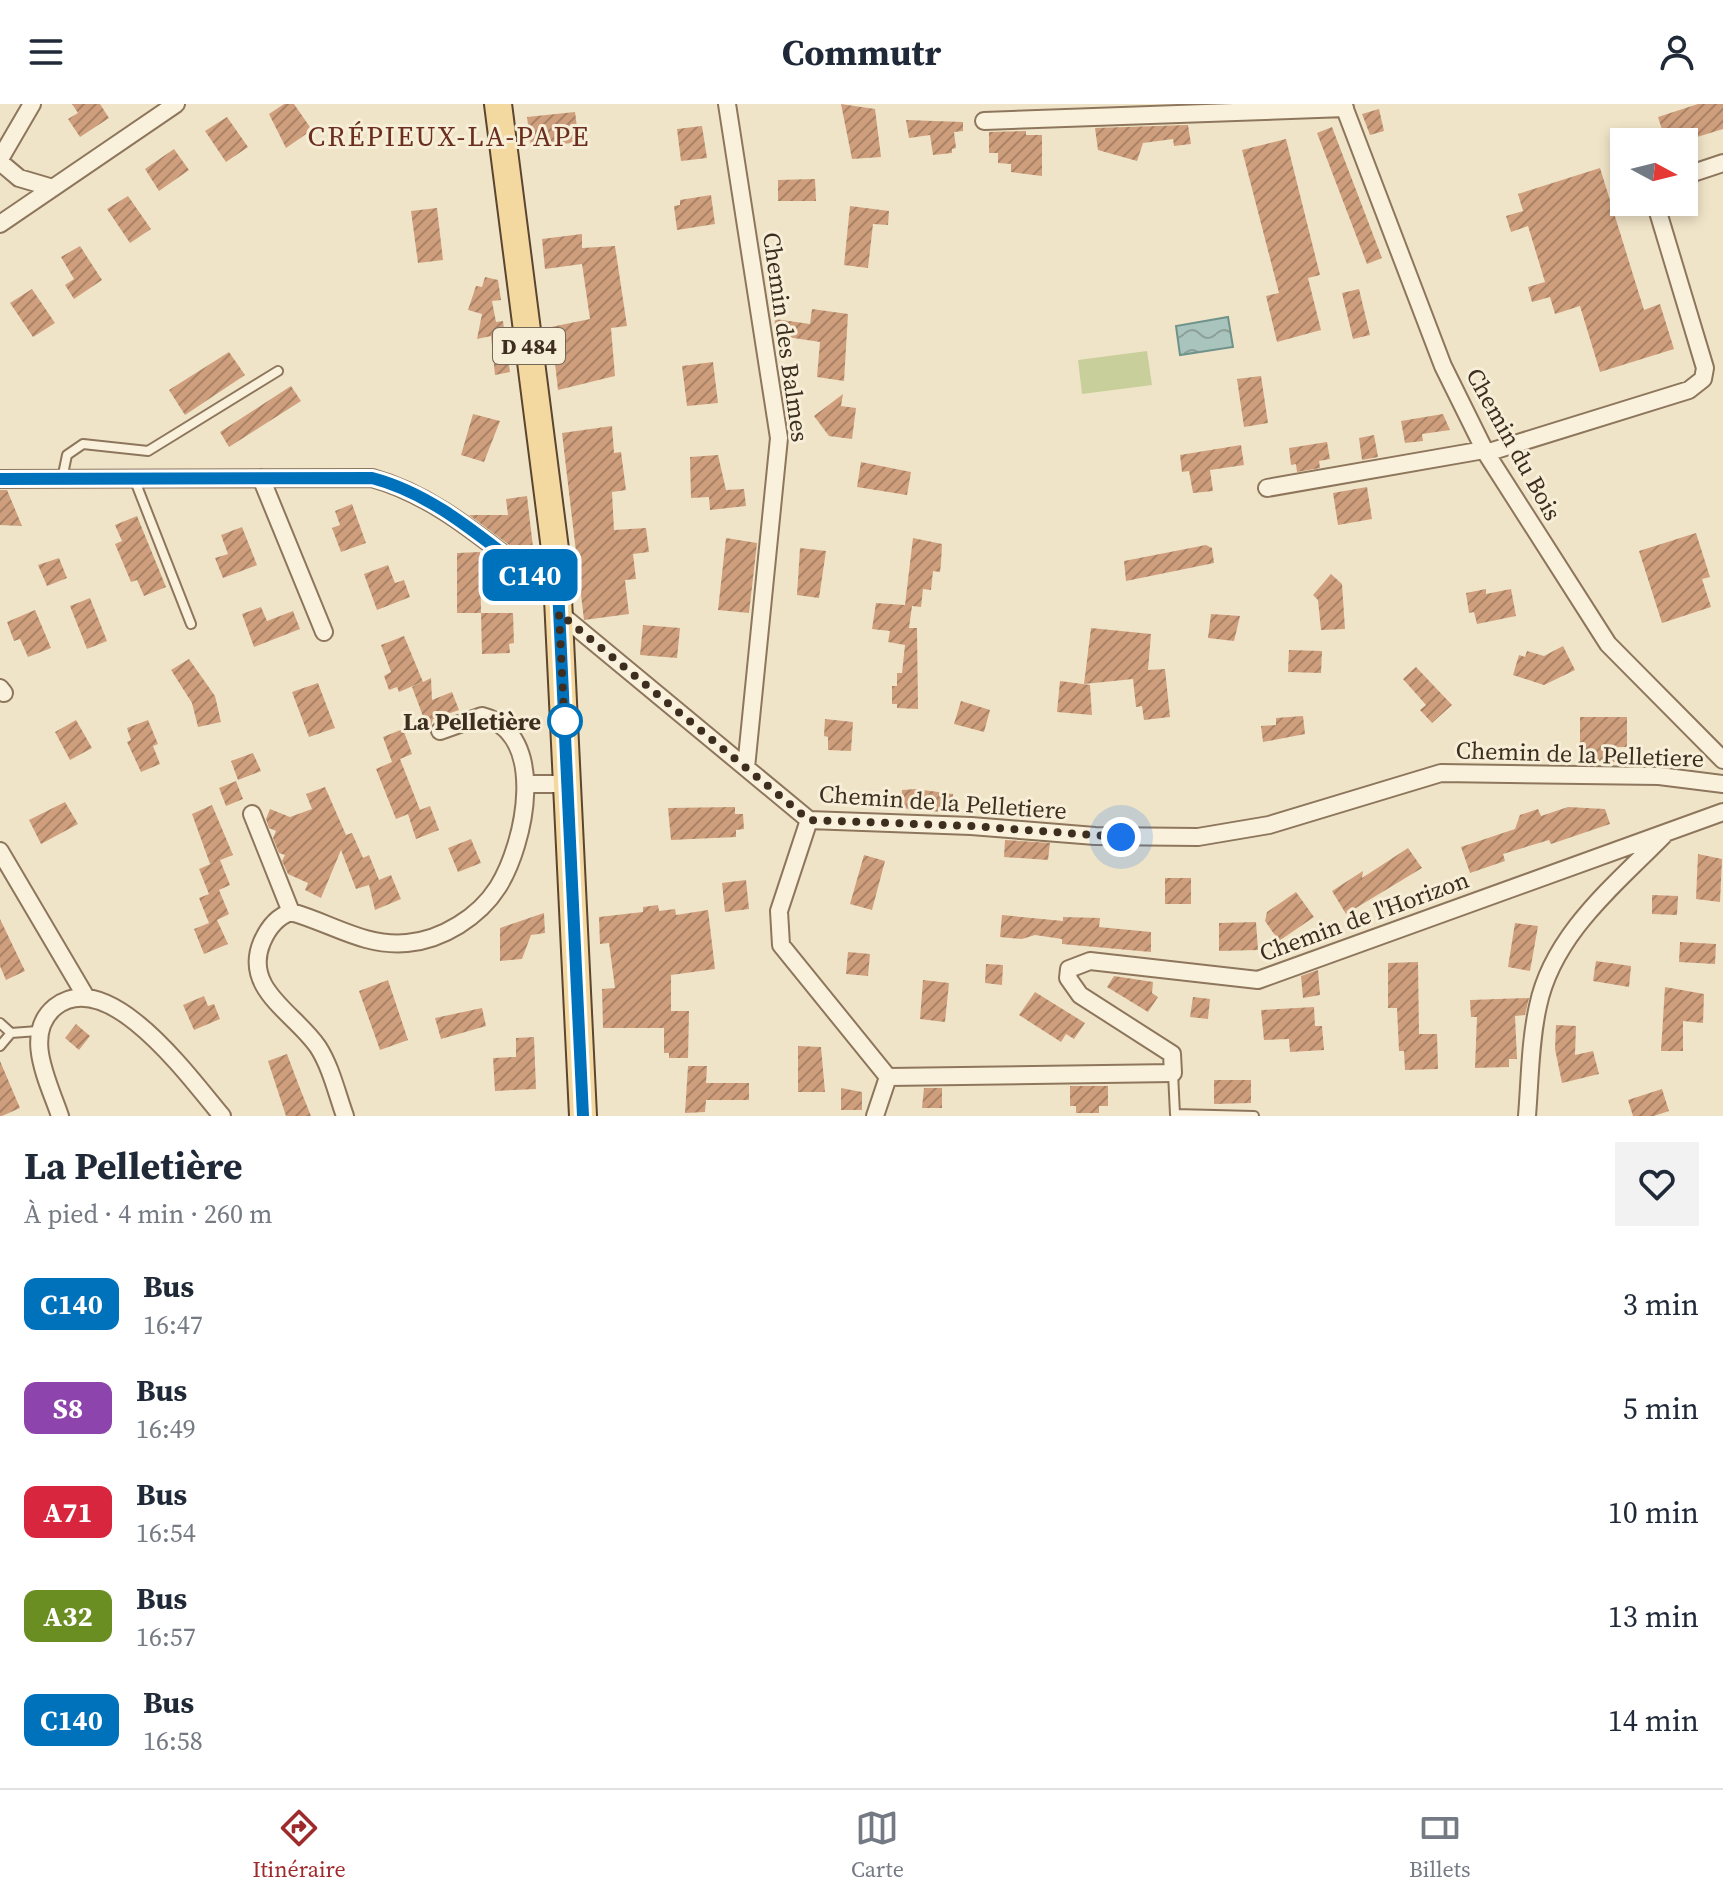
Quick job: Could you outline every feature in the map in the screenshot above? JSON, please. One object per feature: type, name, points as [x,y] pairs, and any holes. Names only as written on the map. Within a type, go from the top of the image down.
[{"type":"main road","name":"D 484","points":[[498,104],[558,600],[583,1116]]},
{"type":"street","points":[[32,104],[0,161],[19,178],[53,188]]},
{"type":"street","points":[[0,224],[176,104]]},
{"type":"street","name":"Chemin des Balmes","points":[[727,104],[779,438],[746,768]]},
{"type":"street","points":[[984,121],[1344,106]]},
{"type":"street","name":"Chemin du Bois","points":[[1344,106],[1443,366],[1485,452],[1608,644],[1723,760]]},
{"type":"street","points":[[1698,171],[1723,163]]},
{"type":"street","points":[[1267,488],[1485,452],[1689,390],[1703,379],[1705,368],[1659,216]]},
{"type":"street","name":"Chemin de la Pelletiere","points":[[0,479],[135,481],[346,475],[405,487],[430,501],[540,582],[746,768],[809,820],[971,826],[1095,836],[1198,837],[1269,825],[1441,773],[1659,776],[1723,784]]},
{"type":"street","points":[[261,478],[324,632]]},
{"type":"street","points":[[345,1116],[321,1051],[306,1030],[267,993],[257,975],[257,955],[267,931],[281,915],[291,912],[345,934],[385,944],[429,940],[473,914],[497,889],[509,865],[519,830],[527,784],[515,743],[506,727],[482,716],[440,731]]},
{"type":"street","points":[[527,784],[568,784]]},
{"type":"street","name":"Chemin de l'Horizon","points":[[1173,1073],[1172,1054],[1080,995],[1068,978],[1069,969],[1090,961],[1258,980],[1723,812]]},
{"type":"street","points":[[252,814],[291,912]]},
{"type":"street","points":[[809,820],[779,911],[781,945],[888,1077]]},
{"type":"street","points":[[1526,1115],[1538,1005],[1558,952],[1580,921],[1668,832]]},
{"type":"street","points":[[0,851],[86,997]]},
{"type":"street","points":[[60,1116],[46,1073],[38,1031],[45,1015],[64,1001],[86,997],[111,1007],[153,1036],[176,1058],[222,1116]]},
{"type":"street","points":[[888,1077],[1173,1073]]},
{"type":"street","points":[[875,1116],[888,1077]]},
{"type":"lane","points":[[61,480],[67,455],[83,444],[148,451],[278,371]]},
{"type":"lane","points":[[135,481],[191,624]]},
{"type":"lane","points":[[0,1023],[11,1033]]},
{"type":"lane","points":[[0,1046],[11,1033],[38,1031]]},
{"type":"lane","points":[[1173,1073],[1175,1114],[1254,1116]]},
{"type":"green space","points":[[1147,351],[1152,385],[1082,394],[1078,360]]},
{"type":"water","points":[[1228,317],[1233,347],[1180,355],[1176,326]]},
{"type":"building","points":[[72,104],[100,104],[109,118],[80,137],[68,119],[78,113]]},
{"type":"building","points":[[284,104],[294,104],[312,130],[286,148],[269,114]]},
{"type":"building","points":[[841,104],[875,109],[881,157],[852,159]]},
{"type":"building","points":[[1698,104],[1723,104],[1723,129],[1698,137],[1698,128],[1662,128],[1658,117]]},
{"type":"building","points":[[1379,109],[1384,131],[1370,135],[1362,114]]},
{"type":"building","points":[[575,112],[579,142],[531,148],[527,117]]},
{"type":"building","points":[[227,117],[248,147],[226,162],[205,131]]},
{"type":"building","points":[[906,120],[963,122],[963,131],[954,132],[956,148],[952,149],[952,153],[933,155],[930,135],[909,138]]},
{"type":"building","points":[[1188,125],[1191,144],[1174,146],[1173,139],[1143,143],[1137,161],[1098,150],[1095,128]]},
{"type":"building","points":[[702,126],[707,158],[681,161],[677,129]]},
{"type":"building","points":[[1332,127],[1382,258],[1367,264],[1317,133]]},
{"type":"building","points":[[1026,131],[1026,135],[1042,135],[1042,176],[1011,172],[1011,164],[998,163],[998,153],[989,153],[989,132]]},
{"type":"building","points":[[1286,139],[1320,275],[1308,278],[1321,330],[1277,342],[1266,296],[1279,293],[1242,150]]},
{"type":"building","points":[[174,149],[189,170],[159,191],[145,169]]},
{"type":"building","points":[[1600,168],[1610,200],[1610,216],[1615,216],[1644,310],[1660,304],[1674,349],[1600,372],[1580,306],[1555,314],[1550,297],[1532,302],[1528,287],[1545,282],[1528,226],[1511,232],[1506,216],[1523,211],[1518,194]]},
{"type":"building","points":[[815,179],[816,201],[778,201],[778,180]]},
{"type":"building","points":[[711,195],[715,224],[677,230],[674,206],[680,205],[680,200]]},
{"type":"building","points":[[128,196],[151,229],[130,243],[107,209]]},
{"type":"building","points":[[850,206],[889,211],[888,225],[873,224],[868,268],[844,265]]},
{"type":"building","points":[[437,208],[443,260],[418,263],[411,211]]},
{"type":"building","points":[[582,234],[582,248],[615,246],[627,326],[611,328],[615,376],[558,390],[551,327],[590,319],[582,264],[545,269],[542,239]]},
{"type":"building","points":[[80,246],[102,280],[74,299],[65,285],[74,279],[61,257]]},
{"type":"building","points":[[485,277],[498,280],[501,300],[492,301],[496,322],[503,321],[510,372],[495,375],[491,336],[477,339],[482,314],[468,310],[476,286],[482,287]]},
{"type":"building","points":[[32,289],[55,323],[33,337],[10,303]]},
{"type":"building","points":[[1359,289],[1370,335],[1353,339],[1342,293]]},
{"type":"building","points":[[812,309],[848,314],[844,381],[817,377],[820,342],[774,335],[775,319],[810,324]]},
{"type":"building","points":[[229,352],[245,375],[185,415],[169,390]]},
{"type":"building","points":[[713,362],[718,403],[687,406],[682,366]]},
{"type":"building","points":[[1261,376],[1268,423],[1244,427],[1237,379]]},
{"type":"building","points":[[291,386],[301,401],[229,447],[220,432]]},
{"type":"building","points":[[843,394],[841,406],[856,408],[852,439],[829,436],[814,416]]},
{"type":"building","points":[[473,414],[500,421],[484,462],[461,455]]},
{"type":"building","points":[[1443,414],[1450,430],[1422,434],[1423,441],[1405,443],[1401,421]]},
{"type":"building","points":[[612,426],[614,453],[621,452],[626,490],[612,492],[614,530],[646,528],[649,552],[633,554],[636,579],[625,580],[629,614],[584,620],[562,433]]},
{"type":"building","points":[[1374,435],[1378,457],[1362,460],[1359,438]]},
{"type":"building","points":[[1327,442],[1330,459],[1319,461],[1320,468],[1297,472],[1296,464],[1291,465],[1289,448]]},
{"type":"building","points":[[1241,445],[1244,465],[1210,470],[1213,491],[1193,493],[1189,471],[1182,472],[1180,455]]},
{"type":"building","points":[[718,455],[726,490],[744,489],[746,506],[710,510],[709,497],[691,498],[690,457]]},
{"type":"building","points":[[861,462],[911,472],[907,495],[857,487]]},
{"type":"building","points":[[1367,487],[1372,519],[1338,525],[1333,493]]},
{"type":"building","points":[[0,490],[7,490],[22,526],[0,525]]},
{"type":"building","points":[[527,496],[535,564],[469,515],[508,515],[506,499]]},
{"type":"building","points":[[352,504],[366,543],[341,552],[332,528],[340,525],[335,511]]},
{"type":"building","points":[[137,516],[166,587],[144,596],[137,580],[131,582],[115,544],[122,541],[115,525]]},
{"type":"building","points":[[242,527],[257,565],[223,578],[215,558],[228,554],[221,535]]},
{"type":"building","points":[[1696,533],[1710,577],[1702,579],[1711,607],[1662,623],[1639,551]]},
{"type":"building","points":[[726,538],[757,543],[749,613],[718,610]]},
{"type":"building","points":[[913,538],[942,544],[940,572],[933,571],[931,590],[923,589],[921,607],[912,606],[909,628],[917,628],[918,709],[897,708],[897,704],[892,704],[892,686],[897,686],[897,673],[902,673],[905,645],[888,642],[890,631],[872,629],[876,603],[905,605]]},
{"type":"building","points":[[1206,545],[1212,548],[1214,563],[1126,581],[1124,561]]},
{"type":"building","points":[[800,548],[826,551],[819,598],[797,595]]},
{"type":"building","points":[[480,552],[481,613],[457,613],[457,553]]},
{"type":"building","points":[[59,558],[67,578],[47,586],[38,565]]},
{"type":"building","points":[[388,565],[395,583],[404,580],[410,597],[377,610],[364,574]]},
{"type":"building","points":[[1331,574],[1342,584],[1345,629],[1321,630],[1318,600],[1313,595]]},
{"type":"building","points":[[1486,589],[1486,594],[1511,589],[1516,616],[1477,624],[1474,612],[1469,613],[1466,593]]},
{"type":"building","points":[[90,598],[107,641],[87,649],[70,606]]},
{"type":"building","points":[[261,607],[267,621],[293,611],[300,629],[254,647],[242,614]]},
{"type":"building","points":[[35,610],[51,648],[28,657],[20,639],[14,641],[7,622]]},
{"type":"building","points":[[481,613],[513,613],[514,643],[509,644],[510,653],[482,654]]},
{"type":"building","points":[[1211,614],[1240,616],[1234,641],[1208,638]]},
{"type":"building","points":[[643,625],[680,628],[677,658],[640,655]]},
{"type":"building","points":[[1091,628],[1151,634],[1148,670],[1165,669],[1170,717],[1144,720],[1142,706],[1136,707],[1133,679],[1084,684]]},
{"type":"building","points":[[404,636],[423,682],[431,678],[432,700],[452,692],[459,710],[433,719],[429,732],[412,687],[422,682],[399,692],[397,687],[389,690],[384,676],[391,672],[381,645]]},
{"type":"building","points":[[1563,646],[1575,670],[1544,685],[1513,675],[1519,655],[1525,657],[1527,651],[1544,656]]},
{"type":"building","points":[[1289,650],[1322,651],[1321,673],[1288,672]]},
{"type":"building","points":[[189,659],[215,696],[221,722],[198,727],[192,703],[171,670]]},
{"type":"building","points":[[1416,667],[1452,705],[1432,723],[1420,710],[1426,705],[1403,679]]},
{"type":"building","points":[[1060,681],[1090,685],[1092,715],[1057,712]]},
{"type":"building","points":[[318,683],[335,728],[309,737],[292,692]]},
{"type":"building","points":[[961,701],[990,710],[984,732],[954,724]]},
{"type":"building","points":[[1303,716],[1305,734],[1263,742],[1261,726],[1276,725],[1276,718]]},
{"type":"building","points":[[1580,717],[1627,717],[1627,747],[1618,747],[1618,762],[1580,761]]},
{"type":"building","points":[[825,719],[853,722],[851,751],[828,750],[828,737],[824,736]]},
{"type":"building","points":[[76,720],[92,748],[70,760],[55,732]]},
{"type":"building","points":[[148,720],[158,744],[153,746],[160,764],[141,772],[127,742],[131,740],[127,728]]},
{"type":"building","points":[[403,729],[412,754],[400,759],[420,810],[430,806],[439,830],[416,839],[408,814],[396,819],[376,769],[392,762],[383,737]]},
{"type":"building","points":[[253,753],[261,771],[238,780],[231,761]]},
{"type":"building","points":[[236,781],[243,799],[226,806],[219,788]]},
{"type":"building","points":[[325,787],[346,835],[352,833],[363,858],[369,855],[379,880],[391,875],[401,899],[375,910],[369,885],[356,889],[341,850],[321,898],[305,890],[308,883],[288,874],[282,861],[285,855],[279,853],[273,838],[276,831],[269,828],[266,819],[270,809],[290,817],[312,809],[306,794]]},
{"type":"building","points":[[902,790],[953,794],[951,813],[901,808]]},
{"type":"building","points":[[65,802],[78,824],[41,844],[29,820]]},
{"type":"building","points":[[212,805],[233,855],[210,864],[192,814]]},
{"type":"building","points":[[735,807],[735,814],[743,814],[744,829],[736,830],[736,837],[671,840],[668,808]]},
{"type":"building","points":[[1568,807],[1605,809],[1610,824],[1551,844],[1549,840],[1503,854],[1505,861],[1470,873],[1461,847],[1515,829],[1520,815],[1538,809],[1541,816]]},
{"type":"building","points":[[471,839],[481,863],[458,872],[448,848]]},
{"type":"building","points":[[1005,840],[1050,843],[1048,860],[1004,857]]},
{"type":"building","points":[[1408,848],[1422,868],[1346,914],[1332,891],[1363,871],[1362,878]]},
{"type":"building","points":[[1698,854],[1722,859],[1720,902],[1696,899]]},
{"type":"building","points":[[864,855],[885,861],[872,910],[850,904]]},
{"type":"building","points":[[220,860],[230,885],[219,890],[229,914],[217,920],[228,944],[204,954],[194,929],[209,923],[199,898],[209,894],[199,869]]},
{"type":"building","points":[[1165,878],[1191,878],[1191,904],[1165,904]]},
{"type":"building","points":[[746,880],[749,909],[725,912],[722,883]]},
{"type":"building","points":[[1296,892],[1314,917],[1279,941],[1265,921],[1267,912]]},
{"type":"building","points":[[1652,895],[1678,896],[1677,915],[1652,914]]},
{"type":"building","points":[[658,905],[659,911],[675,909],[676,915],[708,910],[715,969],[671,975],[671,1011],[689,1011],[688,1058],[669,1058],[669,1053],[664,1053],[664,1028],[603,1028],[602,989],[615,988],[609,943],[600,944],[599,917],[643,912],[643,907]]},
{"type":"building","points":[[544,913],[545,933],[531,935],[522,959],[500,961],[500,928]]},
{"type":"building","points":[[1002,915],[1063,921],[1063,917],[1100,918],[1099,927],[1151,932],[1151,952],[1062,944],[1062,939],[1035,935],[1022,939],[1000,937]]},
{"type":"building","points":[[0,919],[25,971],[6,980],[0,966]]},
{"type":"building","points":[[1256,922],[1258,950],[1219,951],[1219,923]]},
{"type":"building","points":[[1515,923],[1538,926],[1530,971],[1508,967]]},
{"type":"building","points":[[1680,942],[1716,944],[1715,964],[1679,962]]},
{"type":"building","points":[[848,952],[870,954],[868,976],[846,974]]},
{"type":"building","points":[[1596,961],[1631,966],[1629,987],[1593,981]]},
{"type":"building","points":[[1418,962],[1419,1034],[1437,1034],[1438,1069],[1405,1070],[1404,1051],[1399,1051],[1397,1008],[1388,1008],[1388,963]]},
{"type":"building","points":[[986,964],[1003,965],[1002,985],[985,983]]},
{"type":"building","points":[[1318,970],[1320,995],[1303,998],[1301,976]]},
{"type":"building","points":[[1114,976],[1153,982],[1152,993],[1158,997],[1148,1012],[1107,987]]},
{"type":"building","points":[[388,980],[408,1040],[380,1050],[359,991]]},
{"type":"building","points":[[923,980],[949,983],[945,1022],[920,1019]]},
{"type":"building","points":[[1665,987],[1704,994],[1703,1023],[1683,1021],[1683,1051],[1661,1051]]},
{"type":"building","points":[[1035,992],[1085,1023],[1074,1039],[1066,1034],[1061,1042],[1019,1015]]},
{"type":"building","points":[[204,996],[208,1006],[214,1004],[220,1019],[194,1030],[183,1005]]},
{"type":"building","points":[[1193,997],[1210,999],[1208,1019],[1190,1017]]},
{"type":"building","points":[[1529,998],[1525,1015],[1515,1016],[1517,1059],[1509,1059],[1509,1067],[1475,1068],[1477,1017],[1471,1017],[1470,1000]]},
{"type":"building","points":[[1314,1007],[1315,1026],[1322,1026],[1324,1050],[1290,1052],[1289,1039],[1264,1040],[1261,1010]]},
{"type":"building","points":[[482,1008],[486,1026],[441,1039],[435,1018]]},
{"type":"building","points":[[76,1024],[90,1036],[79,1050],[65,1038]]},
{"type":"building","points":[[1556,1025],[1576,1026],[1575,1055],[1593,1051],[1599,1074],[1562,1083],[1555,1049]]},
{"type":"building","points":[[534,1037],[536,1089],[495,1091],[493,1058],[516,1057],[516,1038]]},
{"type":"building","points":[[798,1046],[821,1047],[825,1092],[798,1092]]},
{"type":"building","points":[[287,1054],[311,1116],[286,1116],[268,1061]]},
{"type":"building","points":[[0,1061],[20,1108],[2,1116],[0,1116]]},
{"type":"building","points":[[688,1066],[707,1066],[706,1083],[749,1083],[749,1100],[706,1100],[705,1112],[685,1113]]},
{"type":"building","points":[[1214,1080],[1251,1080],[1251,1103],[1214,1104]]},
{"type":"building","points":[[1070,1086],[1108,1086],[1108,1106],[1099,1106],[1099,1113],[1076,1113],[1076,1106],[1070,1106]]},
{"type":"building","points":[[841,1088],[862,1092],[862,1110],[841,1110]]},
{"type":"building","points":[[924,1088],[942,1088],[942,1108],[922,1108]]},
{"type":"building","points":[[1662,1089],[1669,1111],[1654,1116],[1633,1116],[1628,1100]]},
{"type":"bus line","name":"C140","points":[[0,479],[135,481],[346,475],[372,478],[405,487],[430,501],[540,582],[558,588],[583,1116]]},
{"type":"place","name":"La Pelletière","points":[[565,721]]},
{"type":"district","name":"CRÉPIEUX-LA-PAPE","points":[[449,136]]},
{"type":"route","points":[[565,721],[565,733],[559,613],[809,820],[971,826],[1121,837]]}]
